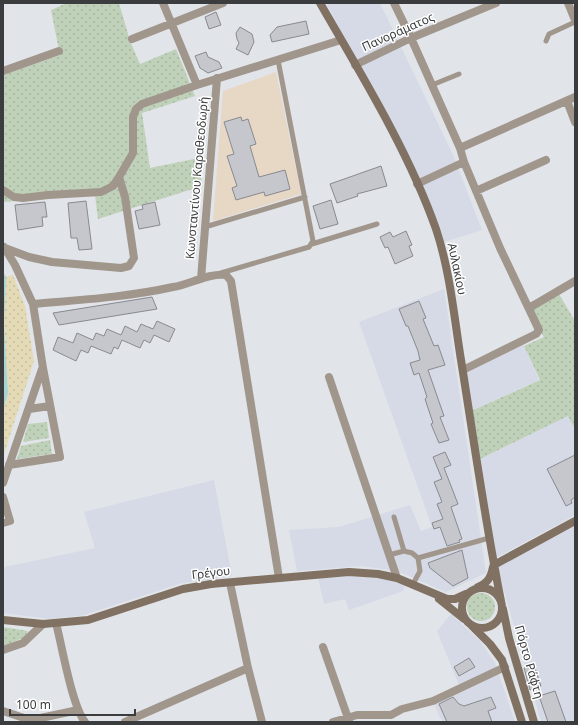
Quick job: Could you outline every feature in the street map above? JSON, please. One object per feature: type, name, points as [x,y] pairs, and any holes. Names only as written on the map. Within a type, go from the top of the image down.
[{"type":"main road","name":"Αυλακίου","points":[[320,3],[388,125],[427,205],[443,253],[489,538],[502,605]]},
{"type":"main road","points":[[478,587],[492,590],[502,605],[498,620],[489,627],[477,628],[467,622],[461,606],[466,594],[478,587],[483,585],[491,577],[494,565],[574,523]]},
{"type":"main road","name":"Γρέγου","points":[[3,620],[43,624],[88,620],[183,589],[230,582],[349,572],[378,574],[397,578],[413,584],[448,605],[467,622]]},
{"type":"main road","name":"Γρέγου","points":[[425,590],[451,599],[466,594]]},
{"type":"main road","name":"Πόρτο Ράφτη","points":[[502,605],[509,638],[534,722]]},
{"type":"main road","name":"Πόρτο Ράφτη","points":[[467,622],[490,644],[505,667],[522,722]]},
{"type":"street","points":[[164,3],[197,85]]},
{"type":"street","points":[[132,39],[223,3]]},
{"type":"street","points":[[394,3],[460,148],[464,162],[500,248],[538,324],[539,330],[536,334],[463,370]]},
{"type":"street","name":"Πανοράματος","points":[[355,65],[478,7],[496,3]]},
{"type":"street","points":[[568,3],[575,21]]},
{"type":"street","points":[[3,190],[14,197],[23,198],[101,192],[113,186],[133,153],[133,117],[136,109],[142,104],[217,78],[341,40]]},
{"type":"street","points":[[3,71],[59,52]]},
{"type":"street","name":"Κωνσταντίνου Καραθεοδωρή","points":[[201,279],[217,78]]},
{"type":"street","points":[[460,148],[575,97]]},
{"type":"street","points":[[567,101],[575,122]]},
{"type":"street","points":[[476,192],[546,160]]},
{"type":"street","points":[[417,184],[464,162]]},
{"type":"street","points":[[4,246],[29,257],[52,262],[121,268],[129,266],[134,258],[125,197],[119,177]]},
{"type":"street","points":[[4,246],[15,265],[33,304],[43,368],[60,457],[9,465]]},
{"type":"street","points":[[33,304],[85,300],[173,287],[218,274],[226,275],[231,281],[279,578]]},
{"type":"street","points":[[529,308],[575,281]]},
{"type":"street","points":[[3,484],[43,368]]},
{"type":"street","points":[[329,378],[397,578]]},
{"type":"street","points":[[29,409],[50,406]]},
{"type":"street","points":[[3,497],[10,521],[3,523]]},
{"type":"street","points":[[230,582],[248,668],[262,722]]},
{"type":"street","points":[[56,623],[78,710],[85,722]]},
{"type":"street","points":[[3,650],[23,643],[43,624]]},
{"type":"street","points":[[323,647],[349,720]]},
{"type":"street","points":[[332,722],[349,720],[357,715],[390,714],[402,709],[433,701],[505,667]]},
{"type":"street","points":[[125,722],[248,668]]},
{"type":"street","points":[[3,712],[27,719],[36,719],[78,710]]},
{"type":"lane","points":[[546,41],[549,34],[575,21]]},
{"type":"lane","points":[[278,60],[305,197],[313,241],[312,244]]},
{"type":"lane","points":[[432,85],[459,74]]},
{"type":"lane","points":[[205,227],[305,197]]},
{"type":"lane","points":[[218,274],[309,247],[312,244],[376,224]]},
{"type":"lane","points":[[394,517],[404,552]]},
{"type":"lane","points":[[418,558],[489,538]]},
{"type":"lane","points":[[389,555],[404,552],[412,553],[418,558],[420,571],[413,584]]},
{"type":"shaded area","points":[[326,3],[380,3],[453,155],[482,230],[444,242],[407,156]]},
{"type":"shaded area","points":[[276,72],[301,194],[213,221],[223,91]]},
{"type":"shaded area","points":[[444,289],[486,573],[446,592],[397,571],[361,566],[297,571],[289,530],[339,527],[410,505],[421,531],[432,527],[359,322]]},
{"type":"shaded area","points":[[523,344],[539,380],[472,410],[465,371]]},
{"type":"shaded area","points":[[568,416],[575,429],[575,515],[492,560],[478,460]]},
{"type":"shaded area","points":[[214,480],[232,576],[182,583],[84,615],[51,619],[3,613],[3,569],[5,567],[95,548],[84,512]]},
{"type":"shaded area","points":[[574,527],[575,722],[541,722],[497,566]]},
{"type":"shaded area","points":[[356,576],[397,581],[405,586],[403,591],[349,610],[345,599],[324,604],[318,578]]},
{"type":"shaded area","points":[[451,614],[480,641],[495,663],[515,722],[443,722],[439,716],[434,703],[461,690],[437,631]]},
{"type":"green space","points":[[67,3],[119,3],[130,41],[140,64],[176,49],[195,96],[142,113],[150,168],[199,158],[202,186],[98,219],[95,195],[3,202],[3,75],[60,55],[51,10]]},
{"type":"green space","points":[[559,294],[575,321],[575,429],[568,416],[478,460],[471,411],[540,380],[524,346],[544,337],[528,311]]},
{"type":"green space","points":[[47,422],[49,438],[23,442],[28,424]]},
{"type":"green space","points":[[50,440],[52,454],[17,459],[21,446]]},
{"type":"green space","points":[[481,593],[487,594],[491,597],[494,601],[494,613],[491,617],[487,620],[481,621],[475,620],[471,617],[468,613],[467,607],[468,601],[471,597],[475,594]]},
{"type":"green space","points":[[3,627],[28,631],[25,637],[3,647]]},
{"type":"sand","points":[[13,275],[25,306],[34,361],[3,457],[3,410],[8,393],[4,324],[6,277]]},
{"type":"water","points":[[3,272],[6,277],[4,324],[8,393],[3,410]]},
{"type":"building","points":[[216,12],[221,25],[209,29],[205,17]]},
{"type":"building","points":[[306,21],[309,34],[272,42],[270,35],[277,27]]},
{"type":"building","points":[[240,27],[252,34],[254,42],[248,55],[236,49],[239,43],[236,33]]},
{"type":"building","points":[[206,52],[208,57],[219,62],[222,68],[208,73],[200,68],[195,56]]},
{"type":"building","points":[[241,117],[242,121],[248,119],[256,144],[250,146],[259,177],[285,170],[290,189],[265,196],[264,192],[236,200],[232,188],[237,186],[227,156],[234,154],[224,122]]},
{"type":"building","points":[[381,166],[387,186],[357,194],[358,196],[337,203],[330,184]]},
{"type":"building","points":[[331,200],[338,224],[320,229],[313,206]]},
{"type":"building","points":[[86,201],[92,249],[79,250],[77,238],[71,238],[68,203]]},
{"type":"building","points":[[45,202],[47,217],[42,217],[43,226],[18,230],[15,205]]},
{"type":"building","points":[[155,202],[160,225],[139,229],[135,211],[143,209],[142,205]]},
{"type":"building","points":[[406,231],[412,245],[409,246],[413,256],[395,264],[388,247],[385,248],[380,237],[390,232],[393,237]]},
{"type":"building","points":[[152,297],[157,309],[59,325],[53,313]]},
{"type":"building","points":[[419,301],[426,318],[423,319],[434,346],[438,345],[445,365],[428,370],[444,416],[440,417],[449,440],[439,443],[431,424],[433,423],[425,399],[427,397],[419,373],[414,375],[410,363],[420,360],[418,351],[399,309]]},
{"type":"building","points":[[157,321],[175,329],[169,342],[154,335],[150,343],[144,340],[140,348],[122,340],[118,349],[114,347],[111,354],[91,346],[88,353],[81,350],[76,361],[53,350],[58,337],[73,343],[77,333],[93,340],[96,333],[104,336],[107,329],[121,335],[125,326],[137,332],[141,324],[153,329]]},
{"type":"building","points":[[445,452],[451,465],[444,468],[458,504],[451,507],[462,539],[459,540],[460,542],[447,546],[440,527],[434,529],[432,523],[443,519],[437,504],[442,502],[434,482],[442,479],[433,457]]},
{"type":"building","points":[[575,455],[575,497],[571,500],[572,503],[566,506],[547,469]]},
{"type":"building","points":[[462,550],[468,578],[453,586],[430,568],[428,563]]},
{"type":"building","points":[[469,658],[475,667],[459,676],[454,667]]},
{"type":"building","points":[[534,665],[541,686],[530,690],[524,668]]},
{"type":"building","points":[[555,691],[566,722],[548,722],[539,696]]},
{"type":"building","points":[[453,697],[459,704],[464,706],[491,697],[496,708],[488,711],[492,722],[447,722],[439,704]]}]
